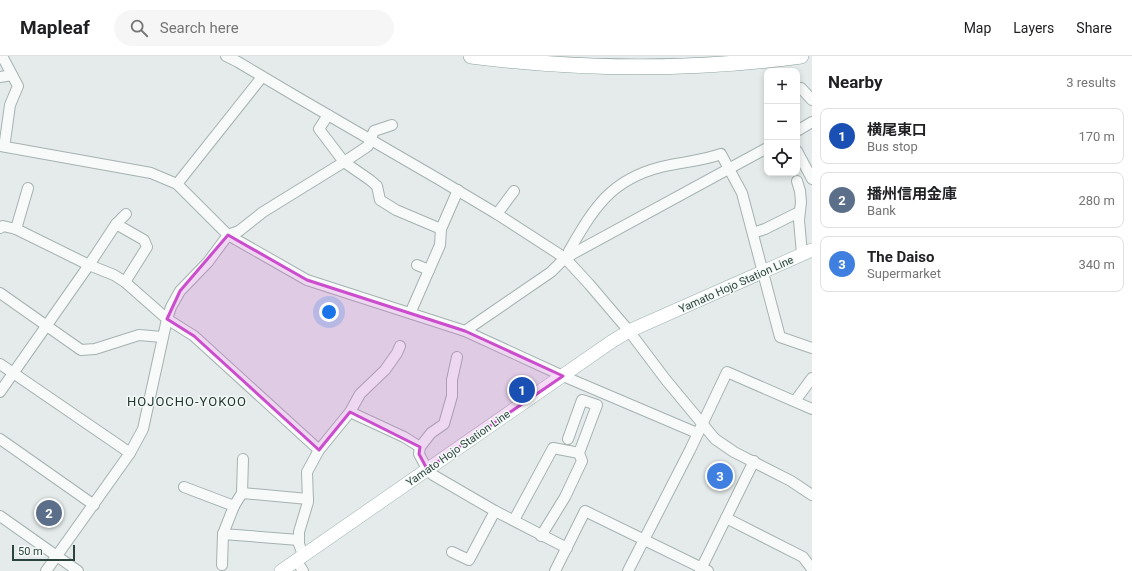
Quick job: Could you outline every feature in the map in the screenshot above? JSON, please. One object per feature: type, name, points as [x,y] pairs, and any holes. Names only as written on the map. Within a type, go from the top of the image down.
[{"type":"highway","points":[[471,56],[570,65],[641,67],[708,66],[760,62],[802,56]]},
{"type":"main road","name":"Yamato Hojo Station Line","points":[[281,571],[301,562],[427,469],[611,342],[629,332],[807,252]]},
{"type":"street","points":[[2,56],[18,86],[10,105],[2,143],[151,173],[177,184],[228,235],[307,280],[465,331],[563,376],[700,428],[734,452],[791,481],[812,495]]},
{"type":"street","points":[[226,56],[239,59],[262,77],[458,190],[568,257],[629,332],[666,380],[700,428]]},
{"type":"street","points":[[0,77],[12,75]]},
{"type":"street","points":[[177,184],[262,77]]},
{"type":"street","points":[[801,88],[812,100]]},
{"type":"street","points":[[328,115],[319,129],[344,162],[377,186],[380,200],[396,210],[441,229]]},
{"type":"street","points":[[800,129],[812,122]]},
{"type":"street","points":[[46,571],[130,453],[143,430],[162,337],[171,307],[180,290],[208,262],[228,235],[239,231],[263,212],[368,146],[374,131],[392,125]]},
{"type":"street","points":[[465,331],[551,272],[568,257],[764,150]]},
{"type":"street","points":[[568,257],[569,251],[594,209],[616,187],[635,175],[660,167],[721,154],[742,193],[780,336],[812,348]]},
{"type":"street","points":[[800,157],[812,179]]},
{"type":"street","points":[[807,252],[799,212],[801,202],[798,186],[812,184]]},
{"type":"street","points":[[16,229],[28,188]]},
{"type":"street","points":[[412,309],[440,245],[441,229],[458,190]]},
{"type":"street","points":[[497,214],[514,191]]},
{"type":"street","points":[[753,233],[765,229],[799,212]]},
{"type":"street","points":[[0,392],[116,224],[126,214]]},
{"type":"street","points":[[116,224],[144,240],[147,247],[125,282]]},
{"type":"street","points":[[0,228],[3,226],[16,229],[89,265],[114,275],[125,282],[167,319],[194,336],[319,450]]},
{"type":"street","points":[[417,265],[429,270]]},
{"type":"street","points":[[0,293],[81,350],[94,349],[139,336],[162,337]]},
{"type":"street","points":[[301,562],[299,532],[308,499],[307,472],[319,450],[350,412],[360,394],[376,380],[390,364],[400,346]]},
{"type":"street","points":[[457,357],[452,380],[452,396],[444,424],[432,433],[420,447],[419,454],[427,469],[433,475],[495,511],[541,536],[567,548]]},
{"type":"street","points":[[0,364],[130,453]]},
{"type":"street","points":[[628,571],[727,372],[812,408]]},
{"type":"street","points":[[795,401],[812,378]]},
{"type":"street","points":[[541,536],[564,497],[582,461],[579,453],[597,406],[582,400],[568,439]]},
{"type":"street","points":[[350,412],[404,437],[420,447]]},
{"type":"street","points":[[0,439],[94,505]]},
{"type":"street","points":[[514,520],[554,448],[579,453]]},
{"type":"street","points":[[222,565],[223,534],[234,506],[242,492],[243,459]]},
{"type":"street","points":[[555,571],[585,512],[703,570],[726,518],[754,461]]},
{"type":"street","points":[[184,487],[234,506]]},
{"type":"street","points":[[242,492],[308,499]]},
{"type":"street","points":[[452,552],[469,560],[495,511]]},
{"type":"street","points":[[0,516],[78,571]]},
{"type":"street","points":[[726,518],[803,557],[812,570]]},
{"type":"street","points":[[223,534],[299,540]]},
{"type":"highlighted area","points":[[228,235],[307,280],[465,331],[563,376],[427,469],[419,454],[420,447],[350,412],[319,450],[194,336],[167,319],[180,291]]},
{"type":"place","name":"横尾東口","points":[[522,390]]},
{"type":"place","name":"The Daiso","points":[[720,476]]},
{"type":"place","name":"播州信用金庫","points":[[49,513]]},
{"type":"district","name":"HOJOCHO-YOKOO","points":[[187,401]]}]
